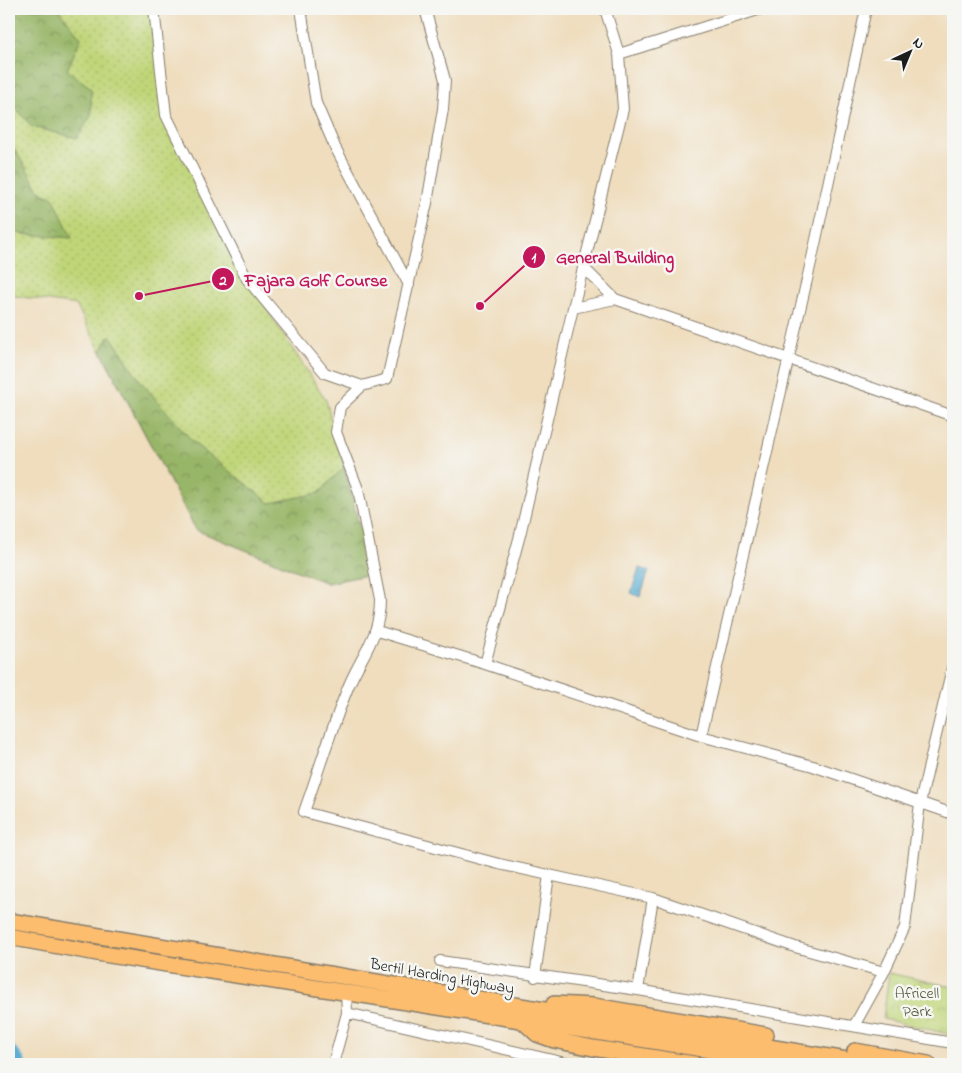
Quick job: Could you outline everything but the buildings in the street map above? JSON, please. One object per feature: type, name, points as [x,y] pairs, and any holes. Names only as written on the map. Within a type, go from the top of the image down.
[{"type":"main road","name":"Bertil Harding Highway","points":[[9,921],[525,1015]]},
{"type":"main road","name":"Bertil Harding Highway","points":[[9,937],[103,954],[346,992],[551,1019],[797,1064]]},
{"type":"main road","points":[[694,1064],[554,1040],[537,1034],[525,1015],[555,1004],[594,1006],[928,1064]]},
{"type":"main road","name":"Bertil Harding Highway","points":[[551,1019],[698,1034],[871,1064]]},
{"type":"street","points":[[154,9],[166,115],[247,279],[325,373],[362,386]]},
{"type":"street","points":[[301,9],[316,103],[335,147],[409,284]]},
{"type":"street","points":[[425,9],[445,80],[443,109],[427,203],[387,379],[362,386],[340,407],[336,432],[358,489],[380,600],[376,631],[350,685],[304,812],[549,875],[653,898],[795,947],[884,972]]},
{"type":"street","points":[[485,664],[520,535],[573,308],[623,109],[619,54],[605,9]]},
{"type":"street","points":[[619,54],[761,9]]},
{"type":"street","points":[[701,736],[866,9]]},
{"type":"street","points":[[583,267],[615,299],[953,416]]},
{"type":"street","points":[[573,308],[615,299]]},
{"type":"street","points":[[376,631],[485,664],[701,736],[814,766],[953,814]]},
{"type":"street","points":[[854,1026],[884,972],[904,928],[920,803],[953,664]]},
{"type":"street","points":[[535,977],[549,875]]},
{"type":"street","points":[[638,990],[653,898]]},
{"type":"street","points":[[440,961],[535,977],[638,990],[953,1042]]},
{"type":"street","points":[[333,1064],[348,1013],[346,992]]},
{"type":"street","points":[[348,1013],[570,1064]]},
{"type":"green space","points":[[9,9],[156,9],[166,115],[247,279],[326,400],[372,574],[327,583],[196,530],[76,305],[9,295]]},
{"type":"green space","points":[[9,9],[58,9],[81,38],[67,70],[91,88],[91,116],[77,138],[32,127],[9,100]]},
{"type":"green space","points":[[9,140],[41,193],[53,197],[72,238],[21,234],[9,229]]},
{"type":"green space","points":[[110,335],[141,382],[195,444],[270,503],[319,493],[344,467],[372,574],[327,583],[196,530],[101,351]]},
{"type":"green space","name":"Africell Park","points":[[889,973],[953,987],[953,1035],[883,1019]]},
{"type":"water","points":[[639,568],[649,571],[640,597],[631,593]]},
{"type":"waterway","points":[[9,1055],[16,1064]]},
{"type":"place","name":"Fajara Golf Course","points":[[139,296]]},
{"type":"place","name":"General Building","points":[[480,306]]}]
